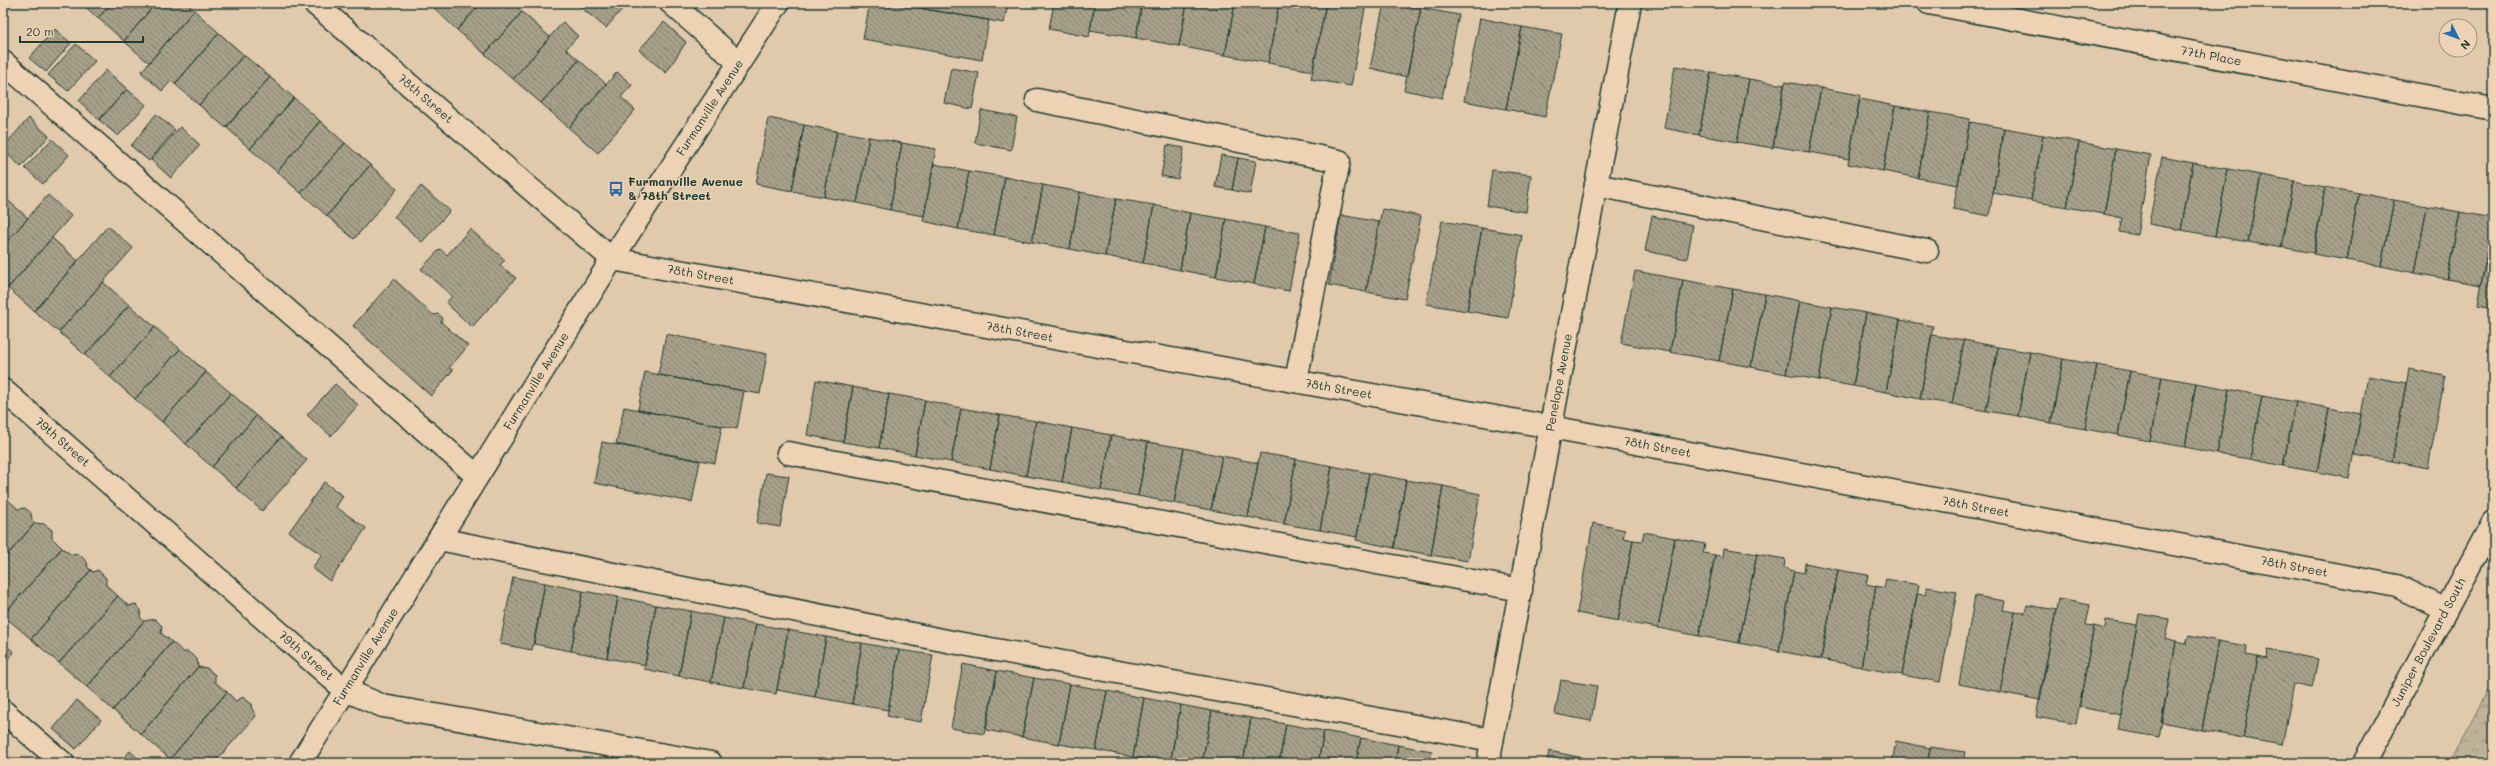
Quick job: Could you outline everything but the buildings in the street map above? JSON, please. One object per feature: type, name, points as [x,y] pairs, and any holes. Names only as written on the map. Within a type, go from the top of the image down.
[{"type":"street","name":"78th Street","points":[[314,3],[612,259],[1551,428],[2397,586],[2446,610]]},
{"type":"street","points":[[672,3],[739,63]]},
{"type":"street","name":"Furmanville Avenue","points":[[300,763],[612,259],[778,3]]},
{"type":"street","name":"Penelope Avenue","points":[[1488,763],[1630,3]]},
{"type":"street","name":"77th Place","points":[[1929,3],[2493,109]]},
{"type":"street","points":[[3,62],[478,476]]},
{"type":"street","points":[[1037,100],[1339,161],[1296,382]]},
{"type":"street","points":[[1596,185],[1927,251]]},
{"type":"street","name":"79th Street","points":[[3,390],[345,690],[383,706],[711,763]]},
{"type":"street","points":[[788,453],[1521,590]]},
{"type":"street","name":"Juniper Boulevard South","points":[[2364,763],[2493,522]]},
{"type":"street","points":[[439,539],[952,642],[1492,740]]},
{"type":"street","points":[[3,711],[63,763]]},
{"type":"green space","points":[[2493,681],[2493,763],[2449,763]]},
{"type":"place","name":"Furmanville Avenue & 78th Street","points":[[616,189]]}]
